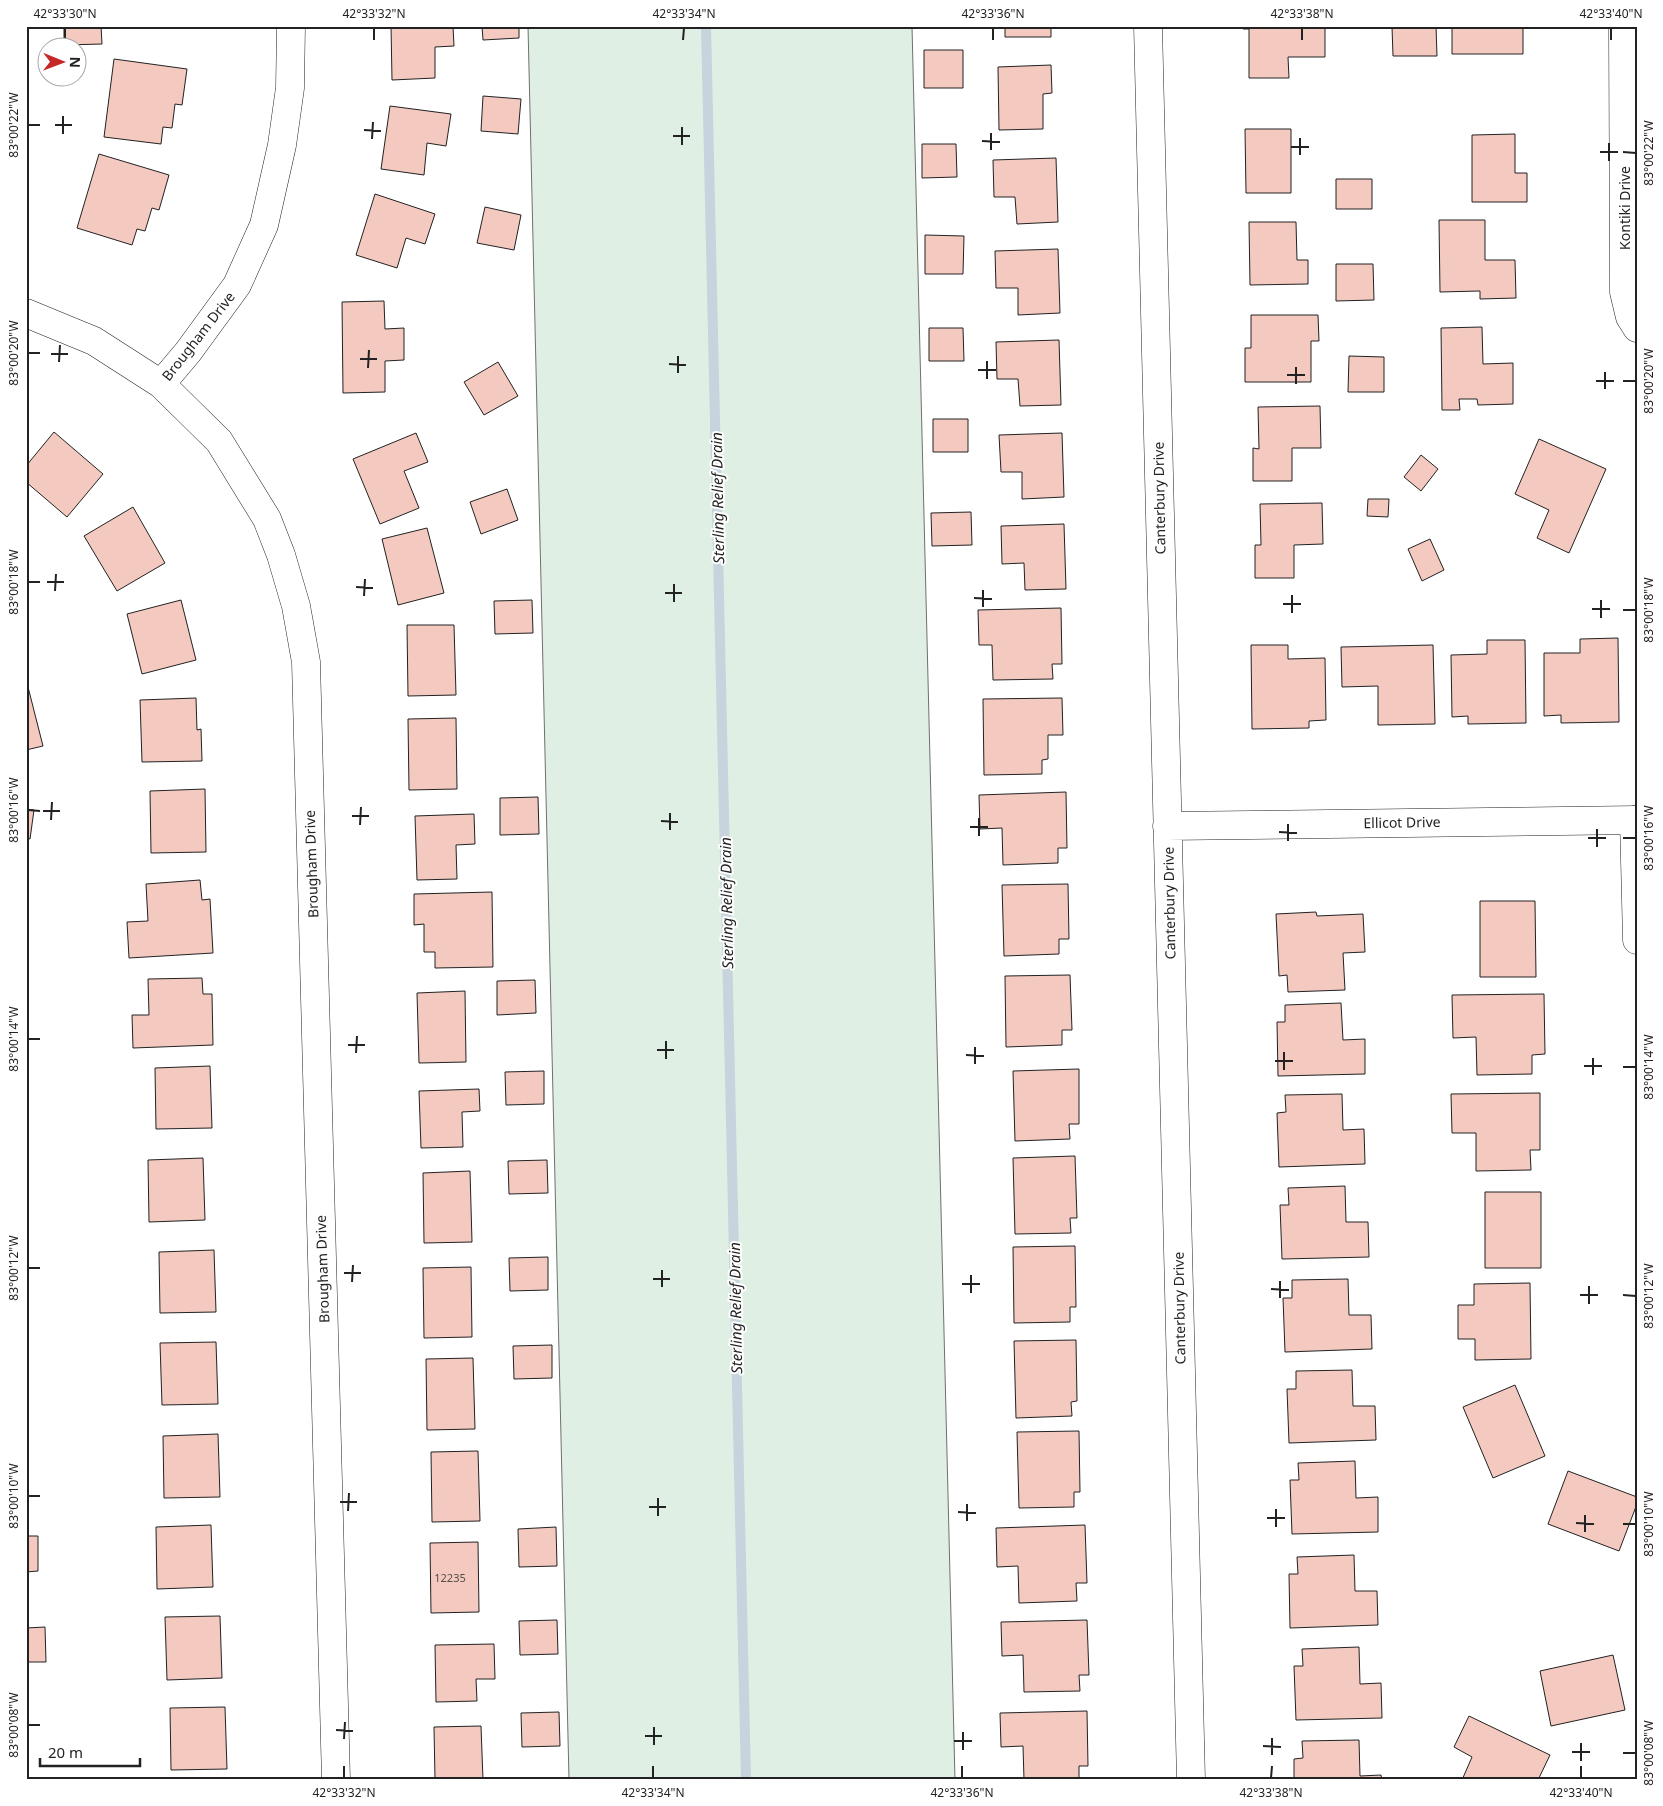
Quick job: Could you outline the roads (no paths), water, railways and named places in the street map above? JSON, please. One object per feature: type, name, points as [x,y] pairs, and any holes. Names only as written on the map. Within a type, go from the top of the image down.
[{"type":"street","name":"Brougham Drive","points":[[291,26],[290,88],[282,145],[264,225],[237,285],[188,352],[161,384],[218,441],[267,519],[281,554],[296,606],[306,662],[336,1780]]},
{"type":"street","name":"Canterbury Drive","points":[[1148,26],[1191,1780]]},
{"type":"street","name":"Kontiki Drive","points":[[1623,26],[1624,292],[1630,317],[1637,328]]},
{"type":"street","points":[[26,313],[94,341],[161,384]]},
{"type":"street","points":[[1635,820],[1637,940]]},
{"type":"street","name":"Ellicot Drive","points":[[1167,826],[1635,820]]},
{"type":"waterway","name":"Sterling Relief Drain","points":[[706,26],[746,1780]]}]
